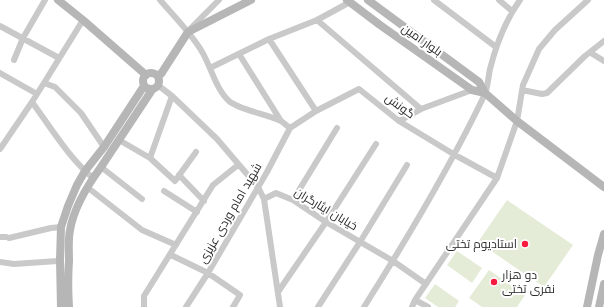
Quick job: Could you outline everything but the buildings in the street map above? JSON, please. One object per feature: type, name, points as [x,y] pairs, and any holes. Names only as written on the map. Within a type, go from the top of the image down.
[{"type":"main road","points":[[58,0],[146,75]]},
{"type":"main road","points":[[157,75],[161,74],[188,32],[251,0]]},
{"type":"main road","name":"بلوار امین","points":[[368,0],[479,82],[485,93],[517,121],[604,187]]},
{"type":"main road","name":"بلوار امین","points":[[349,1],[380,25],[472,90],[485,93]]},
{"type":"main road","points":[[61,307],[61,227],[68,206],[77,185],[85,172],[152,87],[160,80],[157,75],[149,73],[143,79],[143,82],[152,87]]},
{"type":"main road","points":[[69,307],[70,231],[75,213],[87,187],[119,140],[152,87]]},
{"type":"main road","points":[[587,307],[604,234]]},
{"type":"main road","points":[[599,307],[604,284]]},
{"type":"street","points":[[14,60],[23,38],[46,0]]},
{"type":"street","points":[[160,0],[200,48],[220,91],[230,102],[281,121],[290,128]]},
{"type":"street","points":[[188,32],[219,0]]},
{"type":"street","points":[[434,0],[496,48]]},
{"type":"street","points":[[499,0],[512,11]]},
{"type":"street","points":[[364,307],[393,261],[455,155],[485,93],[496,48],[512,11],[520,0]]},
{"type":"street","points":[[412,307],[415,300],[497,178],[517,121],[523,85],[539,49],[555,30],[588,0]]},
{"type":"street","points":[[210,68],[269,39],[317,20],[349,1]]},
{"type":"street","points":[[0,148],[32,102],[83,20]]},
{"type":"street","points":[[317,20],[421,109]]},
{"type":"street","points":[[0,26],[60,58]]},
{"type":"street","points":[[269,39],[316,111]]},
{"type":"street","points":[[522,90],[542,94],[547,93],[585,56],[604,41]]},
{"type":"street","points":[[590,53],[604,61]]},
{"type":"street","points":[[239,54],[281,121]]},
{"type":"street","points":[[0,73],[36,94]]},
{"type":"street","points":[[44,83],[55,87],[81,113],[104,146]]},
{"type":"street","points":[[152,87],[172,96],[217,139],[258,187],[264,199],[280,307]]},
{"type":"street","name":"گونش","points":[[290,128],[316,111],[359,89],[399,121],[455,155],[497,178]]},
{"type":"street","points":[[399,121],[421,109],[472,90]]},
{"type":"street","points":[[150,158],[172,96]]},
{"type":"street","points":[[32,102],[67,150],[85,172],[93,178]]},
{"type":"street","name":"شهید امام وردی عزیزی","points":[[186,307],[208,273],[258,187],[290,128]]},
{"type":"street","points":[[293,200],[336,128]]},
{"type":"street","points":[[119,140],[150,158],[175,181],[196,152]]},
{"type":"street","points":[[278,292],[326,222],[376,144]]},
{"type":"street","points":[[144,307],[144,296],[213,185],[238,165]]},
{"type":"street","points":[[318,307],[407,165]]},
{"type":"street","points":[[101,167],[142,199]]},
{"type":"street","points":[[179,175],[204,201]]},
{"type":"street","points":[[87,187],[142,230],[176,246]]},
{"type":"street","points":[[164,191],[197,212]]},
{"type":"street","name":"خیابان ایثارگران","points":[[264,199],[276,193],[293,200],[326,222],[393,261],[426,284]]},
{"type":"street","points":[[5,237],[61,227]]},
{"type":"street","points":[[171,254],[208,273],[240,295],[233,307]]},
{"type":"street","points":[[0,262],[14,264],[58,261]]},
{"type":"street","points":[[415,300],[428,307]]},
{"type":"green space","name":"استادیوم تختی","points":[[507,200],[573,245],[544,287],[478,242]]},
{"type":"green space","points":[[457,251],[482,268],[472,283],[447,265]]},
{"type":"green space","name":"دو هزار نفری تختی","points":[[489,270],[525,295],[517,307],[482,307],[469,298]]},
{"type":"green space","points":[[435,284],[459,301],[455,307],[438,307],[425,298]]},
{"type":"place","name":"استادیوم تختی","points":[[525,244]]},
{"type":"place","name":"دو هزار نفری تختی","points":[[494,282]]}]
